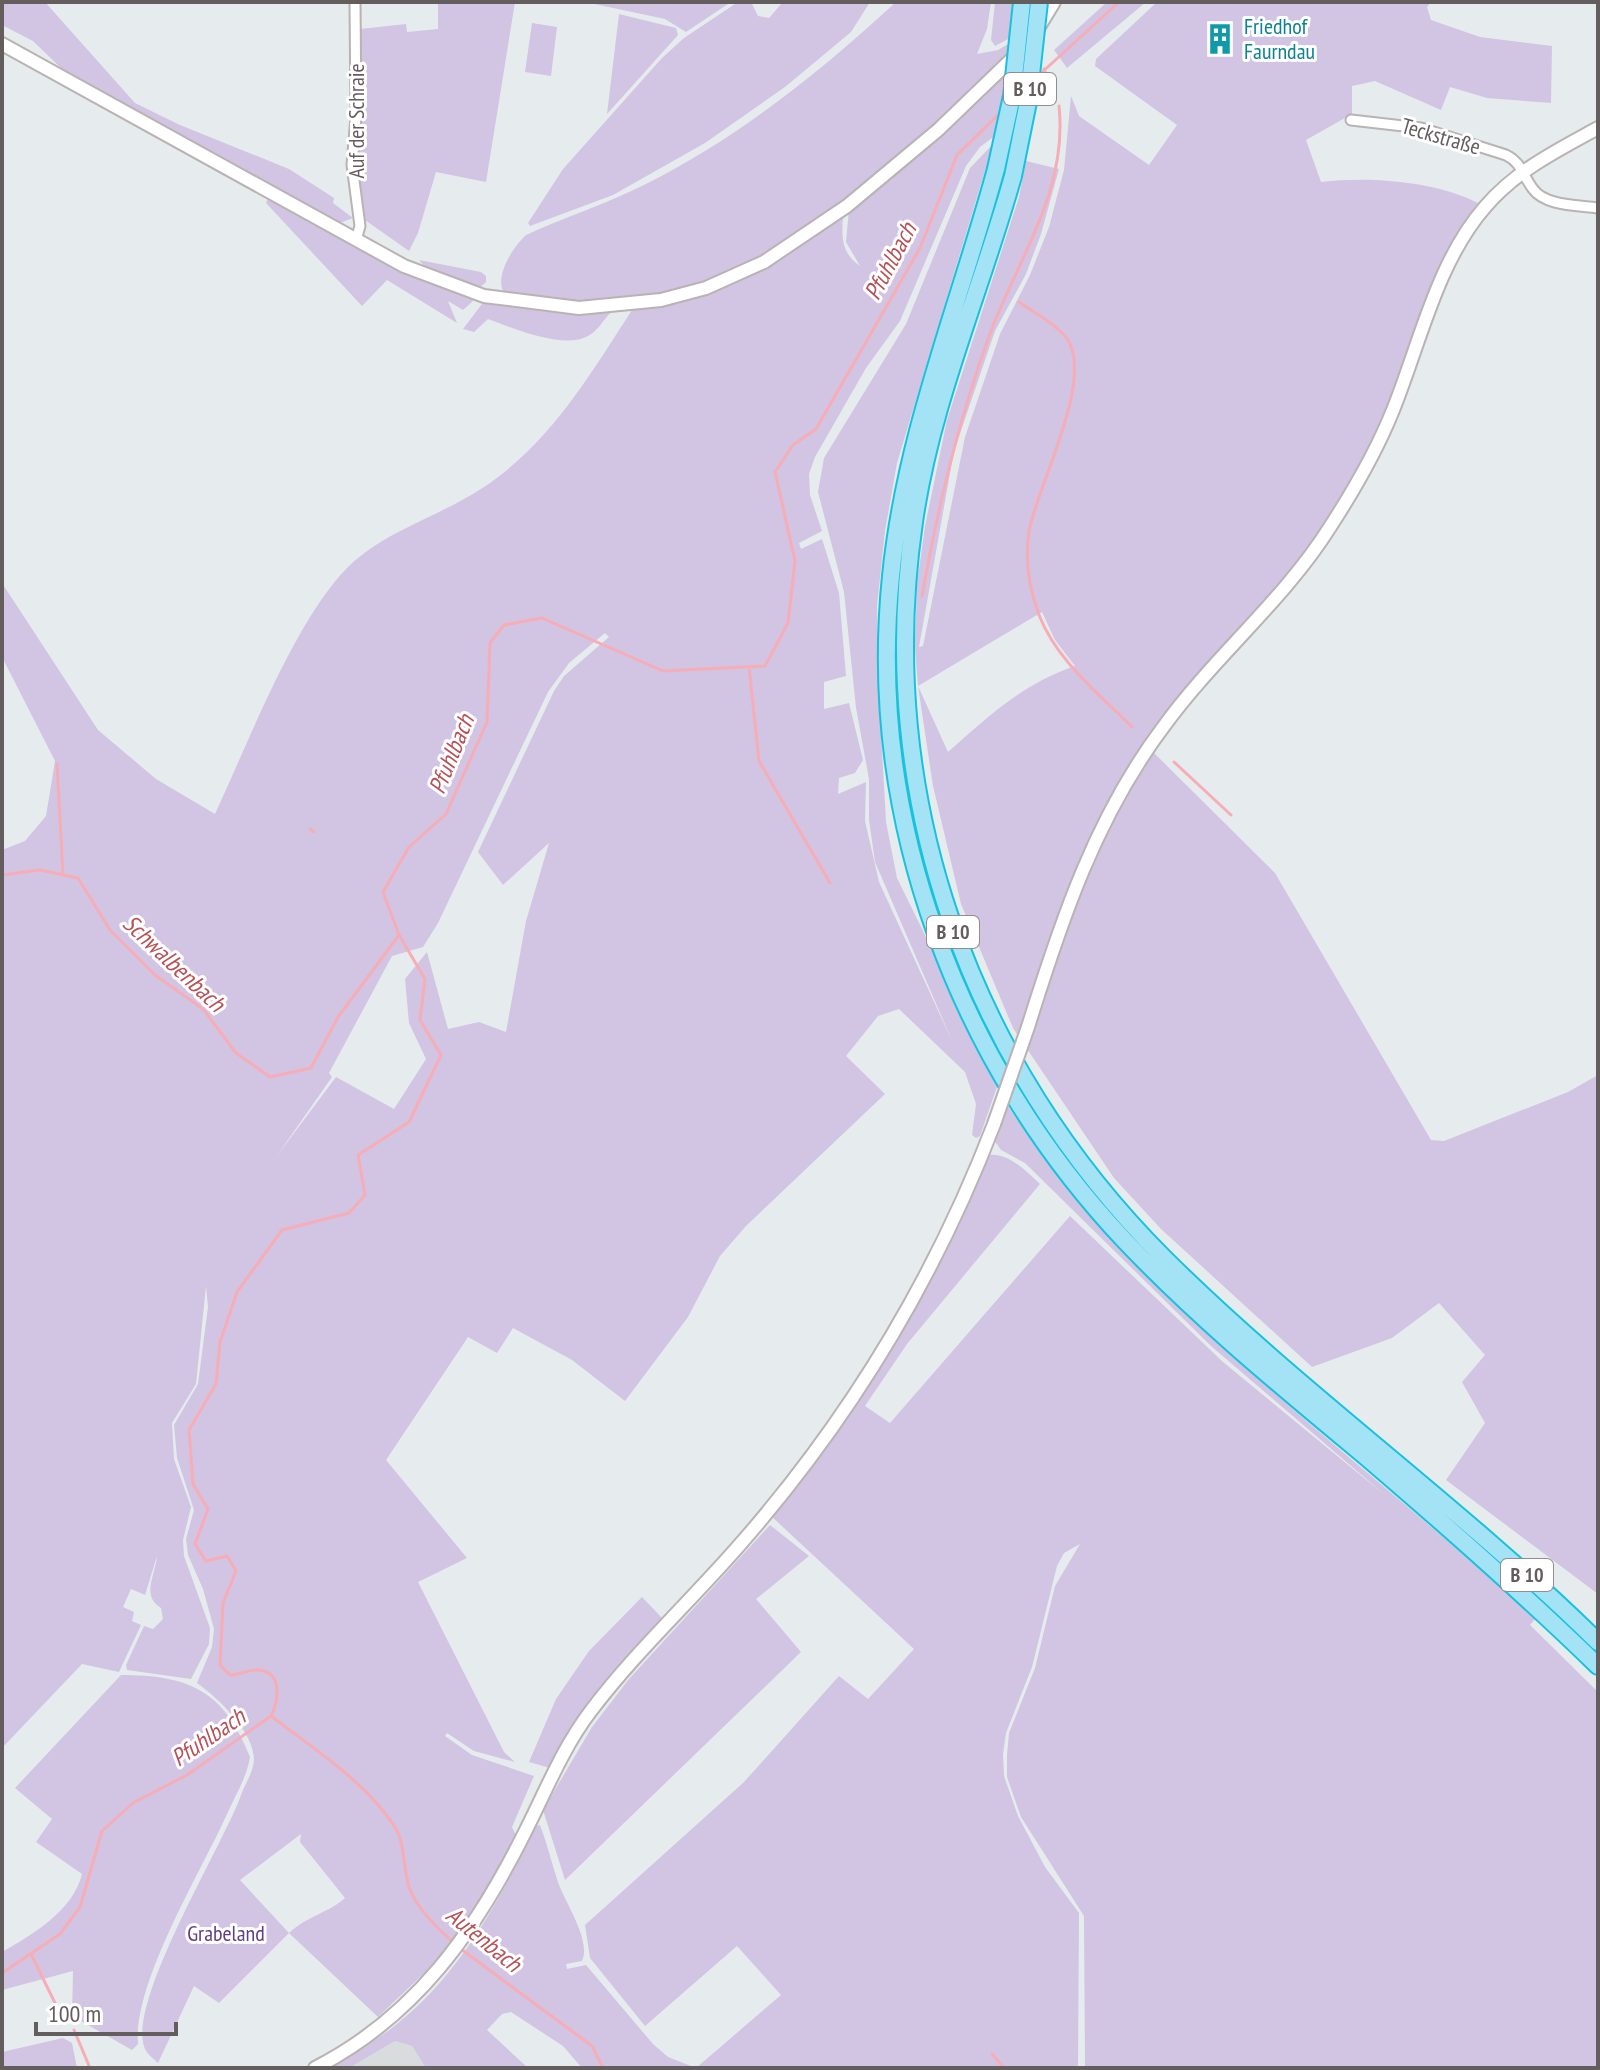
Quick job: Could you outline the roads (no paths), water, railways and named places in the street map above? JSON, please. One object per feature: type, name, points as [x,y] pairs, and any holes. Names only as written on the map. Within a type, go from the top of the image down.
[{"type":"highway","name":"B 10","points":[[1022,2],[1012,96],[996,169],[919,418],[898,519],[887,622],[894,766],[916,872],[949,969],[1010,1092],[1058,1161],[1121,1237],[1193,1308],[1489,1564],[1598,1666]]},
{"type":"highway","name":"B 10","points":[[1039,2],[1028,102],[1013,176],[924,467],[906,592],[904,668],[915,786],[933,867],[959,949],[1022,1078],[1072,1152],[1133,1225],[1203,1295],[1500,1550],[1598,1642]]},
{"type":"street","name":"Auf der Schraie","points":[[355,2],[356,116],[352,165],[360,226],[356,240]]},
{"type":"street","points":[[2,44],[356,240],[455,288],[537,305],[620,306],[706,288],[764,262],[847,206],[999,73],[1034,35],[1054,2]]},
{"type":"street","name":"Teckstraße","points":[[1351,120],[1421,128],[1506,155],[1524,170]]},
{"type":"street","points":[[315,2068],[404,2009],[449,1961],[523,1837],[564,1753],[588,1715],[628,1665],[742,1542],[810,1460],[874,1367],[950,1228],[994,1124],[1074,889],[1127,780],[1165,724],[1271,603],[1329,529],[1363,472],[1392,412],[1441,283],[1477,217],[1524,170],[1598,128]]},
{"type":"street","points":[[1524,170],[1533,189],[1544,199],[1598,208]]},
{"type":"waterway","name":"Pfuhlbach","points":[[1039,75],[1119,2]]},
{"type":"waterway","points":[[1044,69],[1053,92]]},
{"type":"waterway","points":[[922,596],[942,495],[969,396],[991,331],[1049,195],[1060,137],[1059,106]]},
{"type":"waterway","name":"Pfuhlbach","points":[[2,1973],[60,1934],[80,1907],[102,1831],[133,1803],[187,1775],[271,1716],[274,1709],[277,1687],[271,1675],[256,1670],[230,1675],[220,1665],[223,1603],[236,1571],[227,1556],[206,1561],[195,1544],[208,1509],[193,1484],[189,1430],[216,1384],[220,1342],[237,1292],[282,1230],[349,1213],[365,1195],[358,1155],[409,1122],[441,1055],[420,1020],[425,979],[399,935],[383,892],[409,847],[446,814],[487,722],[490,643],[504,625],[542,618],[663,671],[765,666],[788,623],[795,561],[775,472],[793,445],[816,429],[920,248],[957,155],[1002,111]]},
{"type":"waterway","points":[[1019,302],[1063,334],[1072,351],[1074,374],[1063,429],[1029,531],[1028,563],[1033,595],[1047,632],[1067,662],[1132,727]]},
{"type":"waterway","points":[[749,667],[759,761],[830,883]]},
{"type":"waterway","points":[[1174,762],[1231,815]]},
{"type":"waterway","points":[[57,764],[63,875]]},
{"type":"waterway","points":[[310,829],[314,832]]},
{"type":"waterway","name":"Schwalbenbach","points":[[2,875],[40,870],[78,878],[110,930],[155,975],[203,1009],[236,1053],[270,1077],[311,1068],[338,1017],[399,935]]},
{"type":"waterway","name":"Autenbach","points":[[271,1716],[354,1780],[383,1810],[398,1833],[407,1880],[417,1903],[455,1944]]},
{"type":"waterway","name":"Autenbach","points":[[461,1949],[592,2046],[603,2068]]},
{"type":"waterway","points":[[31,1954],[56,2005]]},
{"type":"waterway","points":[[74,2030],[90,2068]]},
{"type":"waterway","points":[[992,2054],[1004,2068]]},
{"type":"place","name":"Friedhof Faurndau","points":[[1220,39]]},
{"type":"park label","name":"Grabeland","points":[[226,1933]]}]
